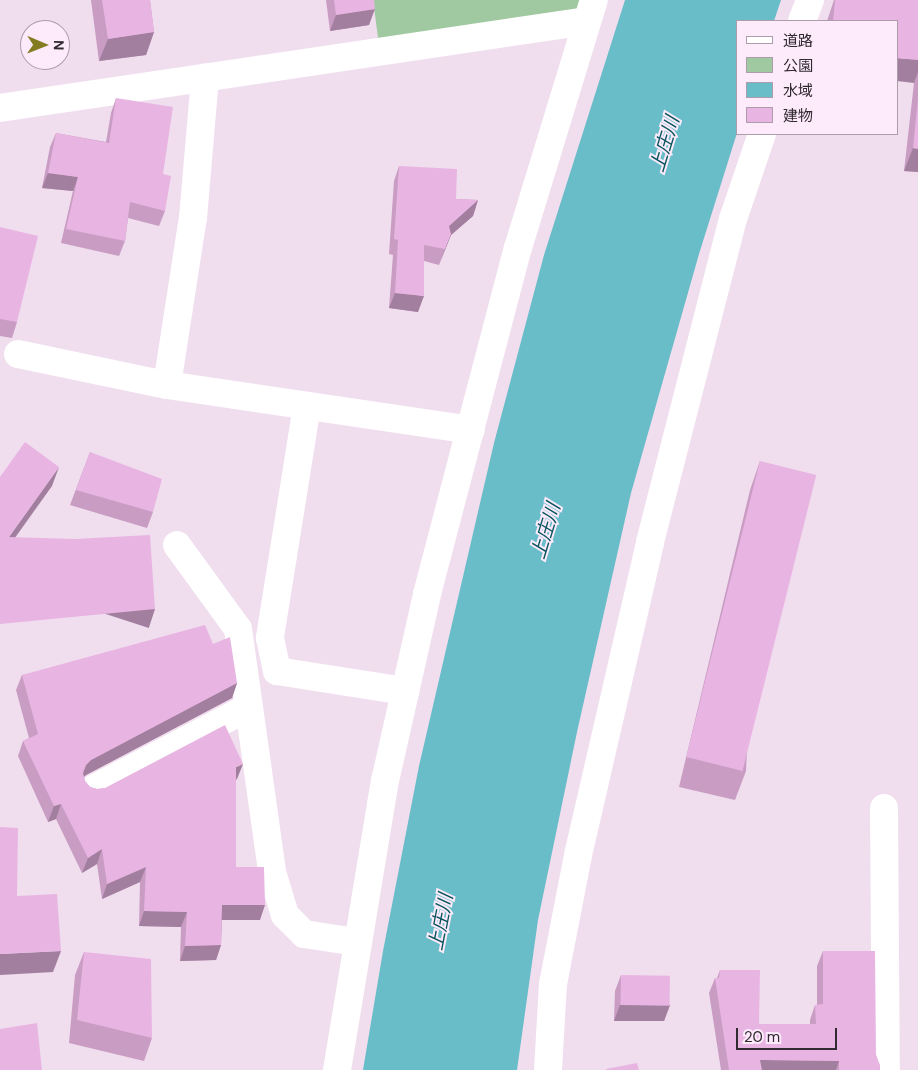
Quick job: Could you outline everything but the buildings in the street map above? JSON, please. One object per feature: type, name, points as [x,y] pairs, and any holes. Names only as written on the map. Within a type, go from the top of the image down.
[{"type":"street","points":[[802,20],[810,0]]},
{"type":"street","points":[[0,108],[205,78],[591,10],[518,248],[426,594],[385,781],[356,942],[337,1070]]},
{"type":"street","points":[[167,385],[193,218],[205,78]]},
{"type":"street","points":[[548,1070],[553,984],[578,855],[650,542],[733,220],[762,135]]},
{"type":"street","points":[[18,354],[167,385],[471,430]]},
{"type":"street","points":[[306,406],[270,638],[277,671],[405,691]]},
{"type":"street","points":[[178,545],[238,629],[272,872],[285,915],[304,934],[356,942]]},
{"type":"street","points":[[93,789],[249,707]]},
{"type":"street","points":[[884,808],[886,1070]]},
{"type":"green space","points":[[373,0],[590,0],[585,16],[379,45]]},
{"type":"water","name":"上庄川","points":[[625,0],[781,0],[774,20],[736,20],[736,135],[699,254],[631,493],[577,732],[538,920],[517,1070],[363,1070],[383,951],[419,766],[494,443],[544,255]]}]
